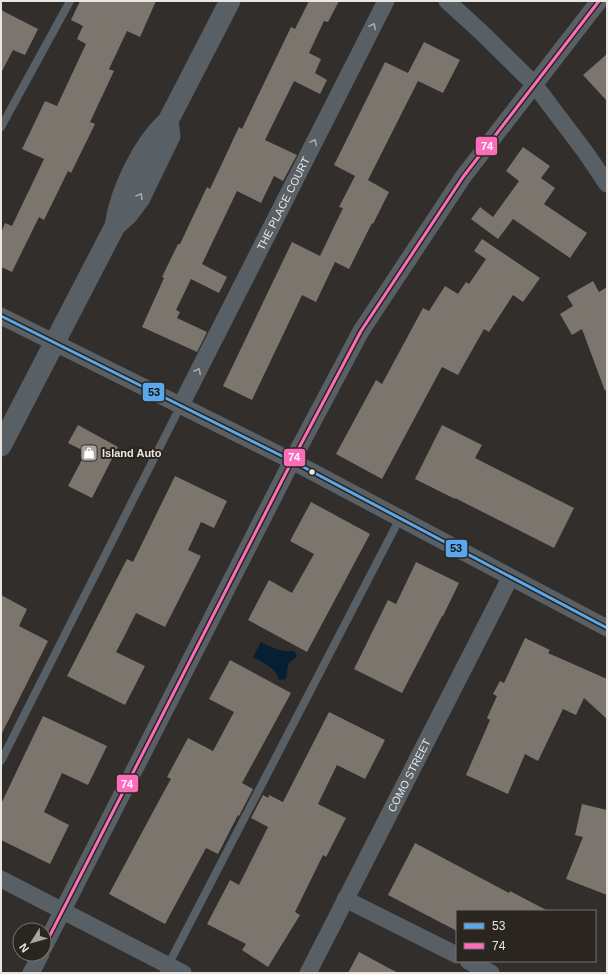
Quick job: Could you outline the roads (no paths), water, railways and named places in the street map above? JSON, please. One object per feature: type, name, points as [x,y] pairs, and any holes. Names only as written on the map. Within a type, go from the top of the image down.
[{"type":"street","points":[[3,438],[115,226],[117,210],[124,188],[145,148],[158,130],[168,121],[230,1]]},
{"type":"street","name":"THE PLACE COURT","points":[[181,405],[386,1]]},
{"type":"street","points":[[447,1],[534,84],[586,153],[607,184]]},
{"type":"street","points":[[52,931],[292,461],[361,332],[463,177],[599,1]]},
{"type":"street","points":[[1,316],[292,461],[510,578],[607,628]]},
{"type":"street","name":"COMO STREET","points":[[308,973],[345,898],[510,578]]},
{"type":"street","points":[[1,879],[166,969],[183,973]]},
{"type":"street","points":[[345,898],[456,955]]},
{"type":"street","points":[[31,973],[37,962]]},
{"type":"street","points":[[470,962],[491,973]]},
{"type":"lane","points":[[1,127],[70,1]]},
{"type":"lane","points":[[1,761],[181,405]]},
{"type":"lane","points":[[166,969],[400,518]]},
{"type":"water","points":[[261,642],[277,649],[294,651],[297,656],[288,664],[286,679],[279,680],[272,669],[265,663],[253,657]]},
{"type":"place","name":"Island Auto","points":[[89,453]]}]
